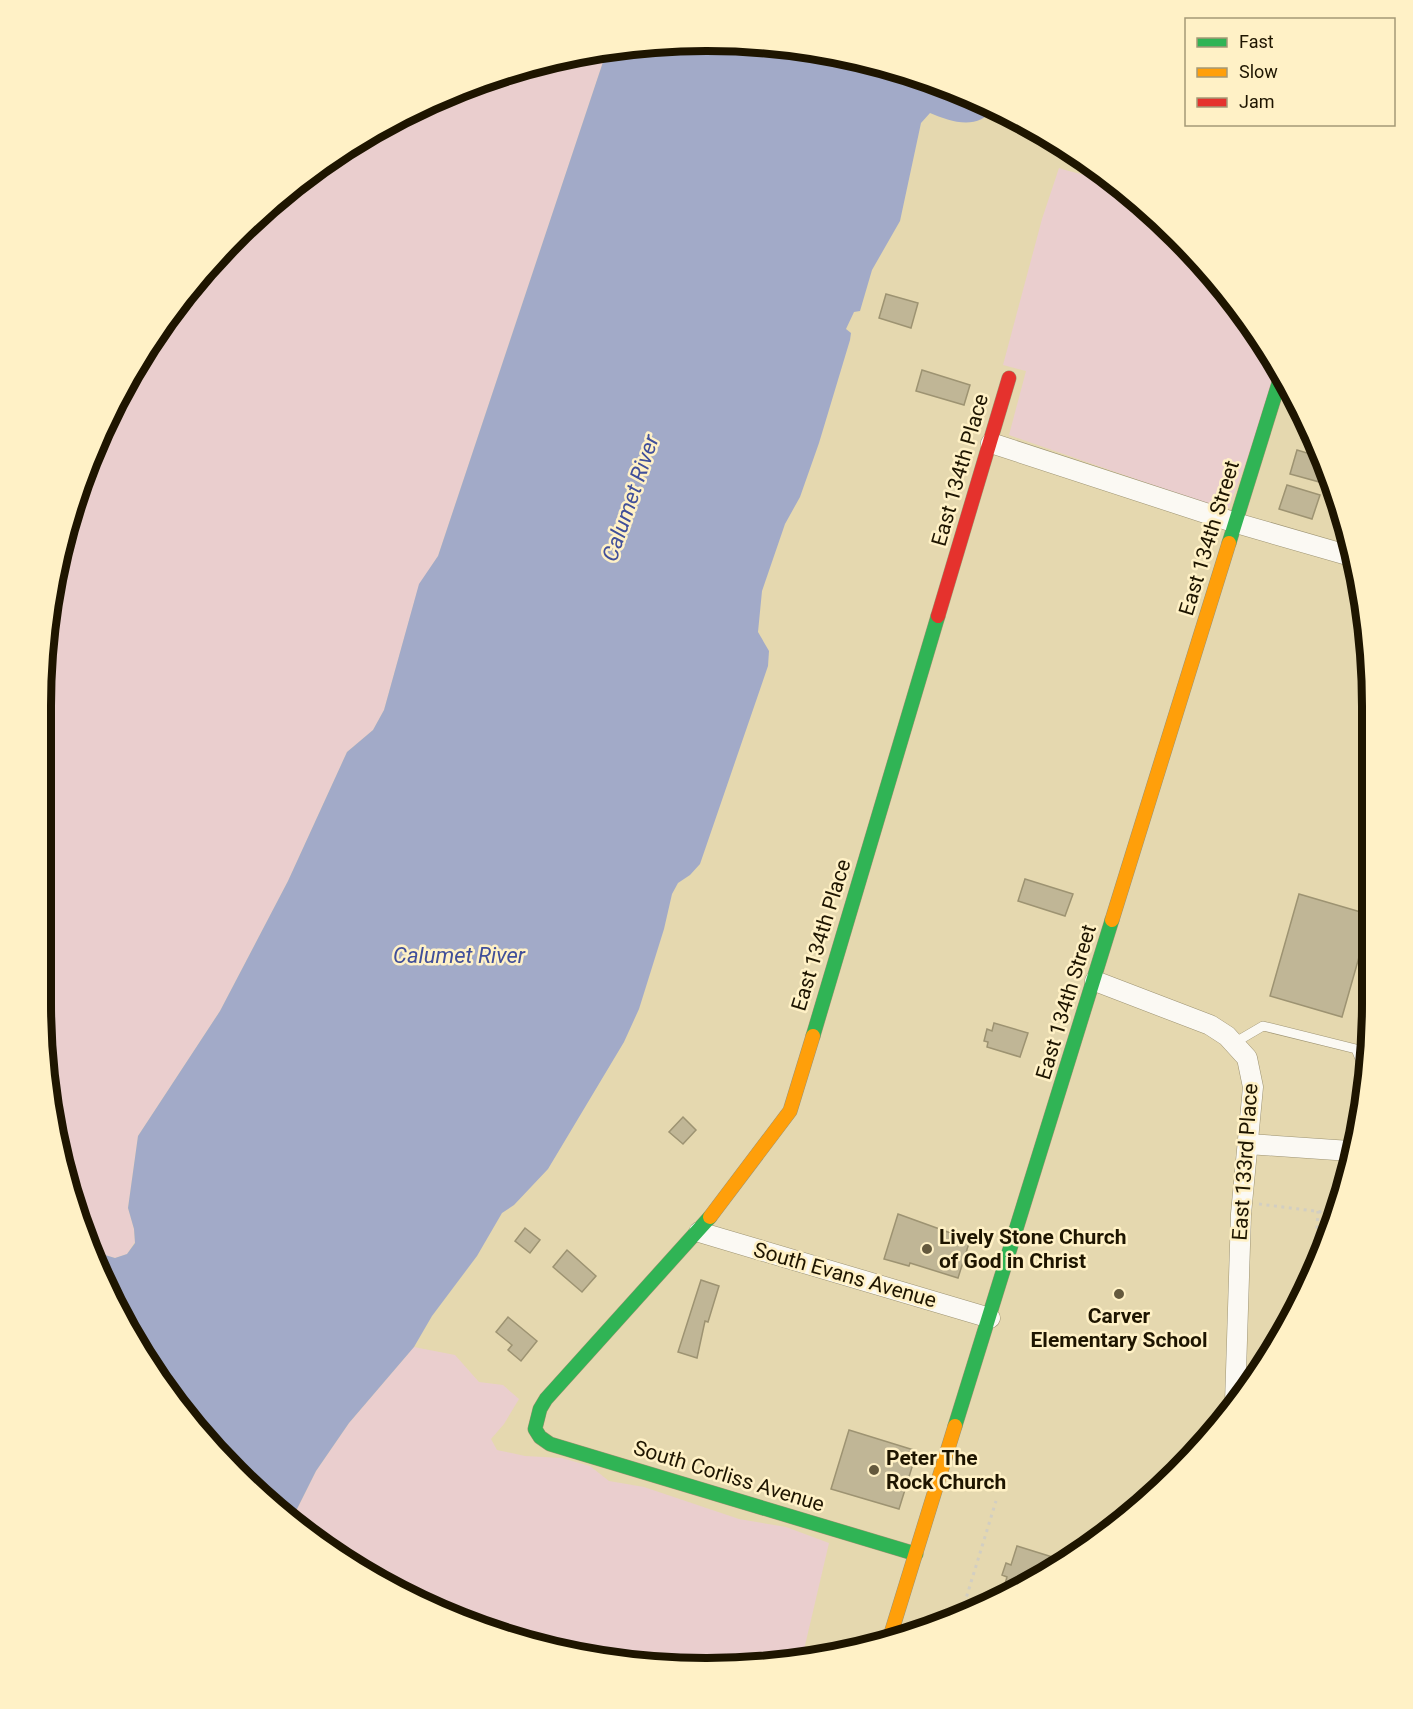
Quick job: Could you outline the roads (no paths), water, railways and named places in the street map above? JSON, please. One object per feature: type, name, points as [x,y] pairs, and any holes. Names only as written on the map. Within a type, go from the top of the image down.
[{"type":"street","name":"East 134th Place","points":[[536,1429],[540,1409],[546,1399],[699,1232],[790,1111],[1009,378]]},
{"type":"street","name":"East 134th Street","points":[[892,1631],[1278,386]]},
{"type":"street","points":[[991,442],[1236,523],[1344,554]]},
{"type":"street","name":"East 133rd Place","points":[[1095,981],[1210,1025],[1234,1043],[1247,1058],[1252,1087],[1241,1226],[1235,1390]]},
{"type":"street","points":[[1248,1144],[1345,1151]]},
{"type":"street","name":"South Evans Avenue","points":[[699,1232],[990,1318]]},
{"type":"street","name":"South Corliss Avenue","points":[[536,1429],[540,1437],[550,1444],[916,1554]]},
{"type":"lane","points":[[1234,1043],[1263,1026],[1356,1050],[1359,1058]]},
{"type":"water","name":"Calumet River","points":[[706,51],[749,52],[792,57],[876,73],[957,101],[988,115],[980,120],[964,122],[930,113],[921,123],[900,221],[872,270],[860,311],[854,312],[846,329],[851,333],[850,340],[819,443],[800,497],[785,524],[762,591],[758,632],[769,651],[768,666],[700,864],[678,883],[672,894],[664,929],[639,1009],[624,1042],[548,1169],[514,1205],[502,1213],[477,1256],[432,1316],[414,1347],[349,1423],[316,1471],[295,1513],[243,1466],[186,1402],[161,1367],[139,1330],[101,1254],[115,1258],[127,1254],[135,1243],[128,1208],[138,1136],[220,1011],[288,881],[347,752],[373,730],[384,710],[419,584],[438,556],[604,60],[664,52]]},
{"type":"place","name":"Lively Stone Church of God in Christ","points":[[927,1249]]},
{"type":"place","name":"Carver Elementary School","points":[[1119,1294]]},
{"type":"place","name":"Peter The Rock Church","points":[[874,1470]]}]
